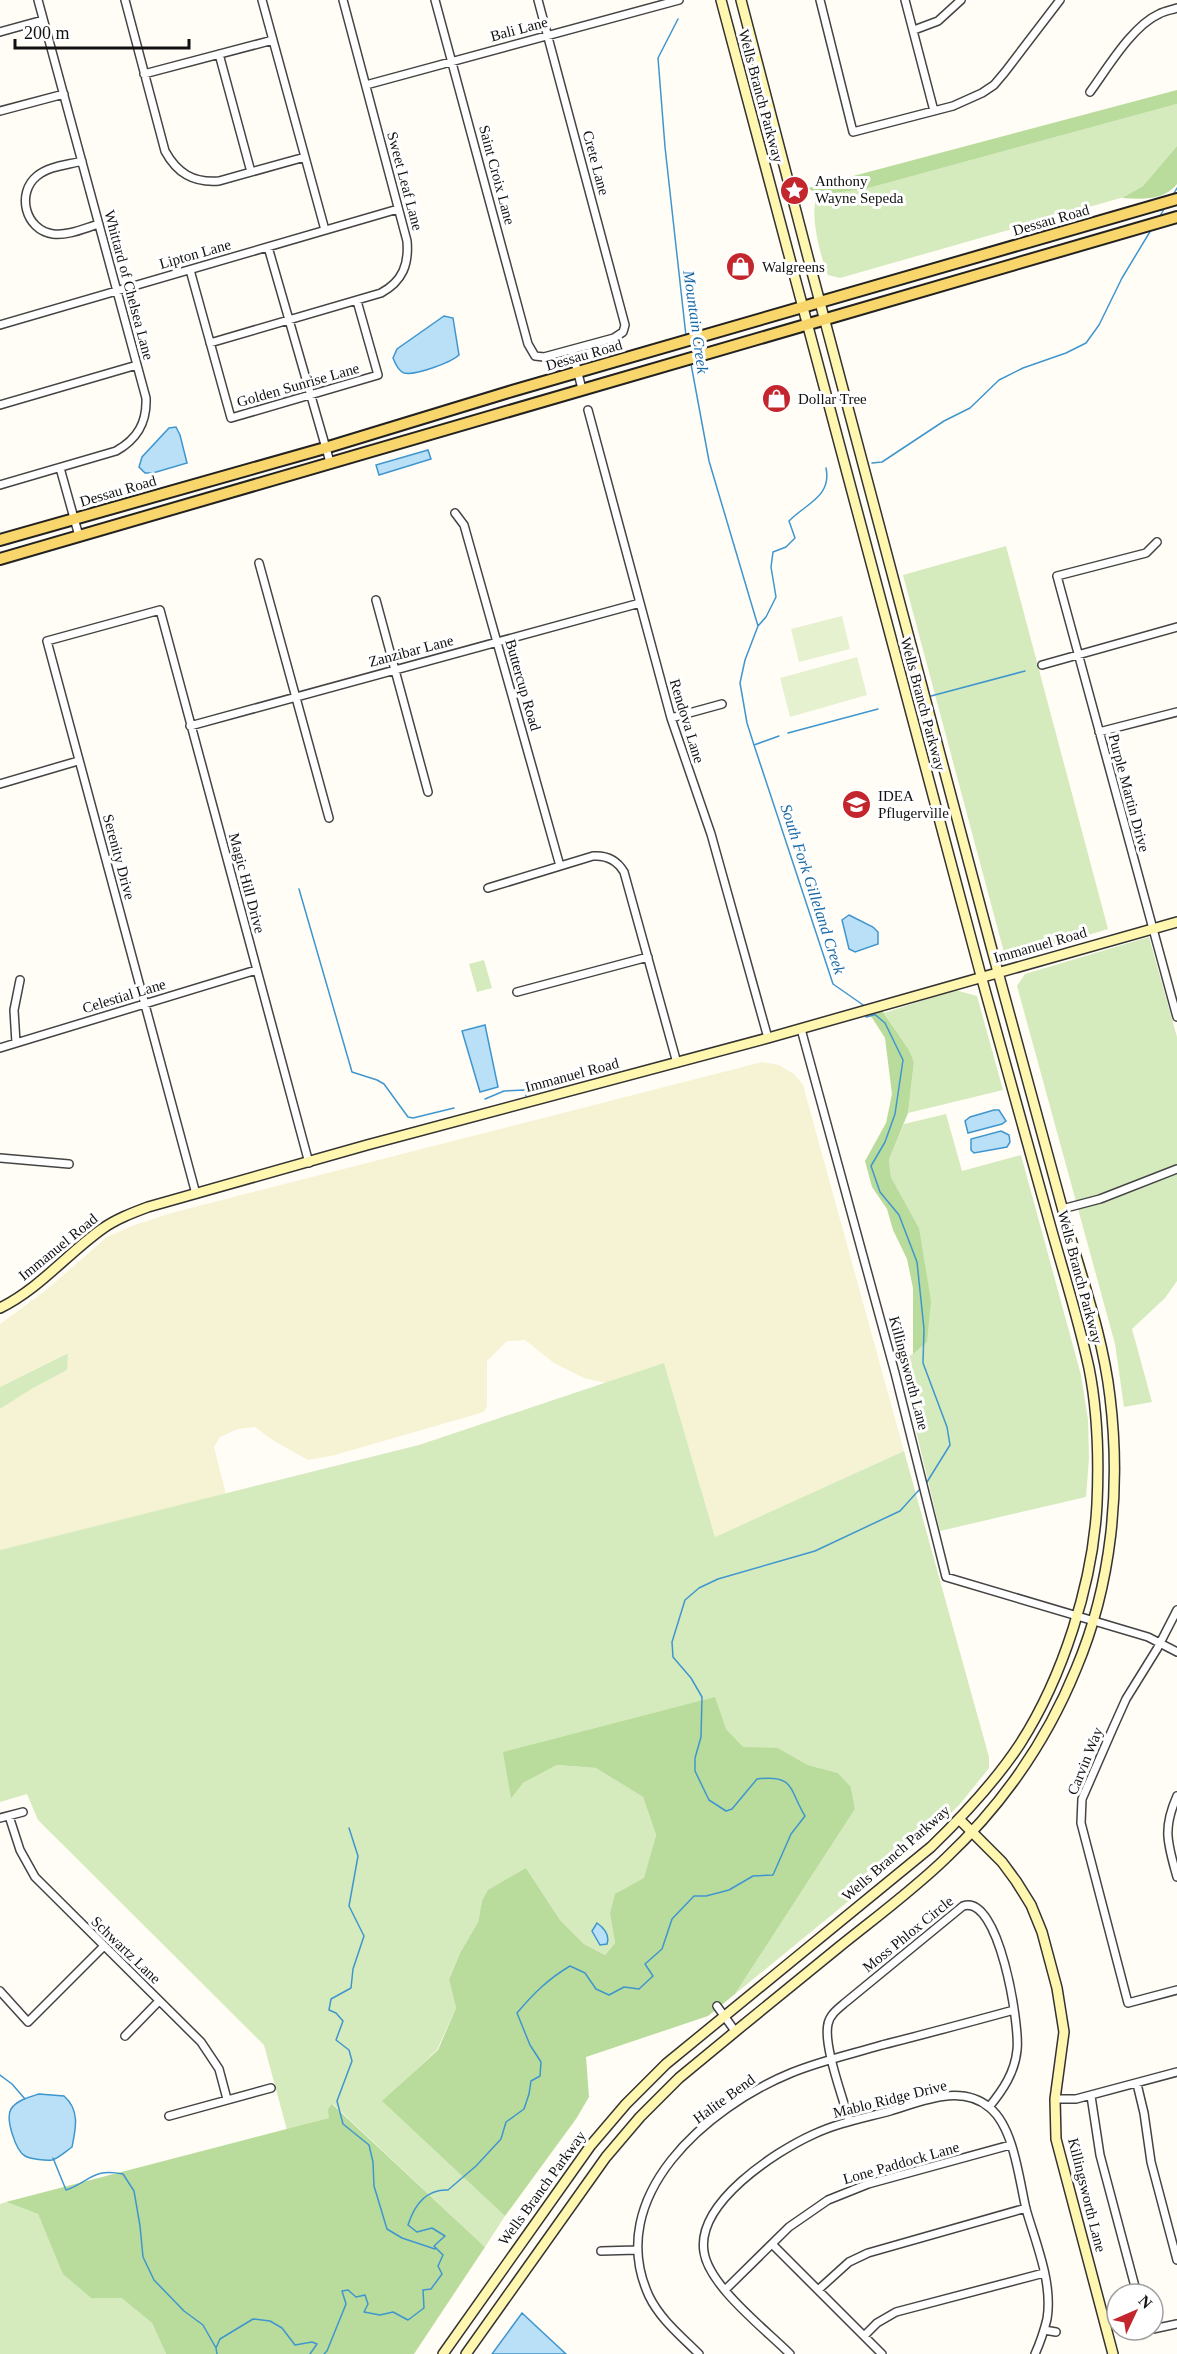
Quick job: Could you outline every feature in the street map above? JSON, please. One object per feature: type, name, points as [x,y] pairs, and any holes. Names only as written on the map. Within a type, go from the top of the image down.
[{"type":"main road","name":"Dessau Road","points":[[0,540],[325,448],[1177,199]]},
{"type":"main road","points":[[0,559],[1177,217]]},
{"type":"street","name":"Whittard of Chelsea Lane","points":[[0,485],[116,451],[128,444],[138,433],[146,408],[146,398],[38,0]]},
{"type":"street","points":[[125,0],[165,151],[179,171],[205,182],[219,181],[305,157]]},
{"type":"street","points":[[262,0],[325,230]]},
{"type":"street","name":"Sweet Leaf Lane","points":[[210,343],[357,301],[388,289],[403,272],[408,257],[407,241],[343,0]]},
{"type":"street","name":"Saint Croix Lane","points":[[435,0],[528,344],[535,356],[544,357],[572,350]]},
{"type":"street","name":"Crete Lane","points":[[538,0],[626,325],[623,332],[614,338],[572,350]]},
{"type":"street","name":"Bali Lane","points":[[366,85],[679,0]]},
{"type":"street","name":"Wells Branch Parkway","points":[[443,2354],[591,2145],[626,2104],[666,2064],[903,1870],[959,1820],[1020,1743],[1061,1663],[1078,1616],[1091,1557],[1097,1511],[1098,1457],[1094,1399],[1074,1305],[981,977],[832,427],[721,0]]},
{"type":"street","name":"Wells Branch Parkway","points":[[466,2354],[606,2157],[640,2117],[679,2078],[929,1873],[972,1832],[1003,1795],[1034,1752],[1076,1670],[1094,1620],[1111,1529],[1115,1456],[1106,1371],[823,320],[741,0]]},
{"type":"street","points":[[820,0],[853,132],[968,101],[994,85],[1060,0]]},
{"type":"street","points":[[905,0],[934,111]]},
{"type":"street","points":[[914,30],[938,21],[961,0]]},
{"type":"street","points":[[1090,92],[1131,37],[1159,14],[1177,8]]},
{"type":"street","points":[[0,32],[43,20]]},
{"type":"street","points":[[144,74],[273,40]]},
{"type":"street","points":[[219,54],[251,172]]},
{"type":"street","points":[[0,111],[64,94]]},
{"type":"street","points":[[82,161],[48,170],[34,178],[26,194],[27,213],[40,228],[53,234],[99,224]]},
{"type":"street","points":[[774,206],[793,201]]},
{"type":"street","name":"Lipton Lane","points":[[0,325],[398,209]]},
{"type":"street","points":[[268,247],[330,462]]},
{"type":"street","name":"Golden Sunrise Lane","points":[[190,270],[231,418],[378,375],[357,301]]},
{"type":"street","points":[[572,350],[582,389]]},
{"type":"street","points":[[0,405],[137,365]]},
{"type":"street","name":"Rendova Lane","points":[[588,410],[671,718],[711,834],[768,1038]]},
{"type":"street","points":[[832,427],[851,422]]},
{"type":"street","points":[[60,468],[79,536]]},
{"type":"street","name":"Buttercup Road","points":[[455,513],[464,525],[560,866]]},
{"type":"street","name":"Purple Martin Drive","points":[[1157,542],[1146,553],[1057,576],[1177,1017]]},
{"type":"street","points":[[259,562],[329,818]]},
{"type":"street","points":[[872,574],[890,569]]},
{"type":"street","points":[[376,600],[428,792]]},
{"type":"street","name":"Zanzibar Lane","points":[[190,726],[640,603]]},
{"type":"street","name":"Magic Hill Drive","points":[[160,610],[309,1163]]},
{"type":"street","name":"Serenity Drive","points":[[160,610],[47,641],[196,1194]]},
{"type":"street","points":[[1042,665],[1077,653],[1177,627]]},
{"type":"street","points":[[907,703],[925,698]]},
{"type":"street","points":[[671,718],[722,704]]},
{"type":"street","points":[[1099,732],[1177,712]]},
{"type":"street","points":[[0,784],[78,761]]},
{"type":"street","points":[[488,888],[593,856],[614,860],[624,872],[677,1063]]},
{"type":"street","name":"Immanuel Road","points":[[0,1308],[35,1286],[86,1240],[111,1222],[148,1207],[801,1029],[1177,922]]},
{"type":"street","points":[[517,992],[648,957]]},
{"type":"street","name":"Celestial Lane","points":[[0,1048],[256,970]]},
{"type":"street","points":[[16,1043],[14,1010],[20,980]]},
{"type":"street","name":"Killingsworth Lane","points":[[801,1029],[895,1373],[946,1577],[1148,1637],[1177,1652]]},
{"type":"street","points":[[0,1158],[69,1164]]},
{"type":"street","points":[[1062,1209],[1100,1199],[1177,1169]]},
{"type":"street","name":"Carvin Way","points":[[1177,1610],[1126,1699],[1082,1799],[1081,1823],[1128,2003],[1177,1990]]},
{"type":"street","points":[[1177,1797],[1167,1839],[1177,1877]]},
{"type":"street","points":[[0,1818],[23,1812]]},
{"type":"street","name":"Schwartz Lane","points":[[9,1816],[20,1850],[35,1877],[209,2051],[219,2069],[227,2099]]},
{"type":"street","name":"Killingsworth Lane","points":[[959,1820],[1002,1862],[1030,1905],[1042,1932],[1057,1988],[1064,2032],[1055,2099],[1056,2139],[1113,2354]]},
{"type":"street","name":"Moss Phlox Circle","points":[[849,2120],[832,2059],[827,2034],[828,2022],[835,2012],[963,1906],[969,1904],[975,1905],[982,1913],[998,1943],[1006,1966],[1018,2026],[1017,2050],[1013,2067],[1006,2084],[989,2107]]},
{"type":"street","points":[[0,1991],[28,2022],[103,1947]]},
{"type":"street","points":[[125,2036],[159,2001]]},
{"type":"street","points":[[717,2006],[735,2031]]},
{"type":"street","name":"Halite Bend","points":[[699,2354],[658,2312],[645,2283],[637,2250],[641,2219],[649,2193],[661,2173],[682,2149],[714,2118],[746,2096],[790,2074],[832,2059],[1014,2010]]},
{"type":"street","points":[[1055,2099],[1091,2096],[1177,2072]]},
{"type":"street","points":[[1137,2084],[1144,2113],[1150,2162],[1177,2260]]},
{"type":"street","points":[[169,2116],[271,2088]]},
{"type":"street","name":"Mablo Ridge Drive","points":[[790,2354],[725,2290],[710,2270],[703,2248],[705,2229],[715,2211],[752,2173],[778,2153],[813,2134],[849,2120],[948,2096],[964,2096],[989,2107]]},
{"type":"street","points":[[1091,2096],[1100,2155],[1134,2282]]},
{"type":"street","points":[[989,2107],[1004,2126],[1044,2273],[1048,2302],[1044,2330],[1035,2354]]},
{"type":"street","name":"Lone Paddock Lane","points":[[725,2290],[802,2217],[838,2194],[1010,2145]]},
{"type":"street","points":[[818,2290],[849,2262],[868,2253],[1026,2208]]},
{"type":"street","points":[[772,2244],[882,2354]]},
{"type":"street","points":[[601,2251],[637,2250]]},
{"type":"street","points":[[864,2336],[877,2323],[896,2312],[1044,2273]]},
{"type":"street","points":[[1044,2330],[1056,2332]]},
{"type":"shaded area","points":[[762,1062],[779,1065],[794,1074],[803,1085],[904,1451],[715,1537],[664,1363],[606,1383],[584,1378],[554,1363],[525,1340],[507,1341],[487,1361],[487,1406],[484,1412],[335,1455],[308,1460],[274,1441],[255,1427],[238,1429],[220,1437],[214,1447],[226,1494],[0,1550],[0,1409],[32,1388],[67,1370],[67,1353],[0,1387],[0,1324],[45,1291],[107,1237],[171,1213]]},
{"type":"green space","points":[[1177,90],[1177,104],[865,189],[818,195],[808,188]]},
{"type":"green space","points":[[1177,104],[1177,146],[1143,186],[1124,197],[840,278],[828,275],[819,247],[815,223],[815,202],[818,195],[865,189]]},
{"type":"green space","points":[[1177,146],[1177,184],[1171,190],[1152,198],[1122,198],[1143,186]]},
{"type":"green space","points":[[1006,546],[1108,929],[1006,960],[903,575]]},
{"type":"green space","points":[[842,616],[850,649],[799,662],[791,629]]},
{"type":"green space","points":[[857,657],[867,695],[790,717],[780,678]]},
{"type":"green space","points":[[1149,937],[1177,1037],[1177,1281],[1165,1298],[1132,1329],[1152,1402],[1124,1407],[1115,1344],[1017,986],[1025,974]]},
{"type":"green space","points":[[484,960],[492,988],[477,992],[469,964]]},
{"type":"green space","points":[[955,990],[977,996],[1003,1090],[908,1113],[914,1062],[909,1050],[884,1013]]},
{"type":"green space","points":[[881,1009],[909,1050],[914,1062],[908,1113],[889,1160],[891,1177],[919,1228],[931,1301],[927,1342],[913,1354],[913,1288],[907,1259],[893,1230],[887,1209],[872,1187],[865,1161],[886,1123],[892,1094],[885,1038],[869,1013]]},
{"type":"green space","points":[[946,1114],[962,1171],[1021,1155],[1081,1375],[1088,1420],[1089,1458],[1086,1497],[940,1531],[900,1364],[927,1342],[919,1228],[891,1177],[889,1160],[904,1124]]},
{"type":"green space","points":[[68,1353],[67,1370],[0,1409],[0,1387]]},
{"type":"green space","points":[[664,1363],[715,1537],[904,1451],[989,1757],[989,1768],[960,1804],[928,1836],[735,1994],[855,1809],[851,1787],[838,1773],[808,1765],[778,1748],[743,1748],[726,1729],[504,1752],[511,1799],[523,1783],[557,1765],[596,1768],[643,1797],[656,1835],[644,1879],[610,1914],[615,1943],[605,1955],[584,1944],[560,1920],[526,1868],[482,1901],[478,1922],[449,1978],[456,2008],[437,2050],[383,2101],[505,2216],[485,2247],[333,2104],[329,2118],[287,2130],[264,2045],[38,1820],[27,1794],[0,1802],[0,1550],[419,1445]]},
{"type":"green space","points":[[715,1697],[726,1729],[743,1747],[778,1748],[808,1765],[838,1773],[851,1787],[855,1809],[735,1994],[708,2016],[586,2057],[589,2097],[576,2119],[505,2216],[382,2101],[438,2050],[456,2008],[449,1979],[460,1953],[478,1922],[482,1901],[488,1890],[526,1868],[560,1920],[584,1944],[605,1955],[615,1943],[610,1914],[615,1894],[644,1878],[656,1835],[643,1797],[596,1768],[557,1765],[523,1783],[511,1799],[503,1752]]},
{"type":"green space","points":[[332,2104],[485,2247],[414,2354],[166,2354],[152,2323],[122,2298],[91,2298],[63,2274],[38,2214],[6,2202],[329,2118],[328,2109]]},
{"type":"green space","points":[[6,2202],[38,2214],[64,2274],[91,2298],[122,2297],[152,2323],[166,2354],[0,2354],[0,2204]]},
{"type":"water","points":[[444,316],[453,318],[459,355],[433,368],[409,373],[402,372],[393,358],[397,349]]},
{"type":"water","points":[[176,427],[187,463],[153,473],[145,473],[139,467],[142,457],[169,428]]},
{"type":"water","points":[[428,450],[431,459],[379,475],[376,465]]},
{"type":"water","points":[[849,915],[878,932],[878,944],[855,952],[849,949],[842,920]]},
{"type":"water","points":[[485,1025],[498,1087],[480,1092],[462,1031]]},
{"type":"water","points":[[999,1110],[1006,1121],[968,1133],[965,1121],[970,1117]]},
{"type":"water","points":[[1001,1131],[1009,1135],[1010,1142],[1007,1147],[974,1153],[971,1150],[971,1139]]},
{"type":"water","points":[[597,1923],[606,1932],[607,1944],[600,1945],[592,1931]]},
{"type":"water","points":[[39,2094],[64,2096],[75,2113],[72,2147],[52,2160],[38,2160],[25,2156],[18,2148],[10,2127],[11,2109],[16,2103]]},
{"type":"water","points":[[522,2313],[566,2354],[492,2354]]},
{"type":"waterway","name":"Mountain Creek","points":[[678,19],[658,58],[665,147],[686,336]]},
{"type":"waterway","name":"South Fork Gilleland Creek","points":[[1173,195],[1177,188]]},
{"type":"waterway","name":"South Fork Gilleland Creek","points":[[1159,218],[1165,207]]},
{"type":"waterway","name":"South Fork Gilleland Creek","points":[[872,463],[882,462],[944,421],[970,408],[999,380],[1086,343],[1099,325],[1122,278],[1151,230]]},
{"type":"waterway","name":"Mountain Creek","points":[[691,364],[709,461],[758,626]]},
{"type":"waterway","name":"South Fork Gilleland Creek","points":[[826,468],[827,478],[822,492],[789,521],[795,538],[786,547],[773,552],[771,567],[776,597],[766,617],[758,626],[745,660],[740,683],[747,723],[833,984],[866,1007]]},
{"type":"waterway","points":[[931,696],[1025,671]]},
{"type":"waterway","points":[[788,733],[878,709]]},
{"type":"waterway","points":[[754,745],[779,736]]},
{"type":"waterway","points":[[299,889],[352,1072],[384,1084],[408,1117],[413,1118],[454,1108]]},
{"type":"waterway","name":"South Fork Gilleland Creek","points":[[872,1012],[885,1023],[903,1060],[895,1114],[885,1142],[871,1166],[880,1192],[899,1215],[917,1262],[924,1329],[923,1363],[947,1427],[950,1445],[927,1482]]},
{"type":"waterway","points":[[866,1017],[874,1015]]},
{"type":"waterway","points":[[485,1099],[504,1091],[525,1090],[526,1096]]},
{"type":"waterway","name":"South Fork Gilleland Creek","points":[[324,2354],[346,2304],[342,2291],[348,2290],[356,2297],[365,2295],[368,2304],[364,2312],[380,2315],[393,2312],[408,2320],[424,2308],[423,2290],[431,2289],[442,2274],[438,2266],[443,2255],[434,2246],[445,2236],[432,2228],[417,2232],[408,2225],[417,2205],[433,2192],[448,2190],[476,2166],[501,2139],[506,2122],[524,2109],[531,2081],[540,2076],[541,2062],[530,2045],[517,2013],[523,2006],[535,1993],[570,1966],[585,1973],[596,1989],[609,1995],[624,1987],[639,1989],[653,1976],[645,1964],[662,1949],[672,1919],[694,1896],[706,1896],[729,1890],[753,1876],[773,1875],[791,1834],[805,1816],[789,1786],[778,1779],[757,1779],[732,1809],[726,1811],[709,1800],[695,1771],[695,1758],[701,1737],[702,1697],[691,1678],[673,1657],[672,1642],[685,1600],[699,1588],[718,1579],[815,1551],[900,1511],[919,1490]]},
{"type":"waterway","points":[[349,1828],[358,1856],[349,1906],[364,1936],[353,1969],[351,1988],[331,1999],[329,2010],[336,2013],[343,2021],[336,2040],[349,2050],[352,2061],[337,2101],[343,2124],[369,2145],[373,2162],[374,2186],[387,2229],[402,2238],[435,2249]]},
{"type":"waterway","points":[[0,2075],[12,2084],[25,2099]]},
{"type":"waterway","points":[[53,2158],[66,2190],[98,2174],[123,2174],[134,2191],[143,2257],[154,2280],[184,2311],[203,2325],[216,2348]]},
{"type":"waterway","name":"South Fork Gilleland Creek","points":[[217,2354],[216,2348],[220,2339],[253,2319],[270,2321],[282,2328],[295,2345],[312,2342],[317,2344],[310,2354]]},
{"type":"place","name":"Anthony Wayne Sepeda","points":[[794,190]]},
{"type":"place","name":"Walgreens","points":[[741,267]]},
{"type":"place","name":"Dollar Tree","points":[[777,399]]},
{"type":"place","name":"IDEA Pflugerville","points":[[857,805]]}]
